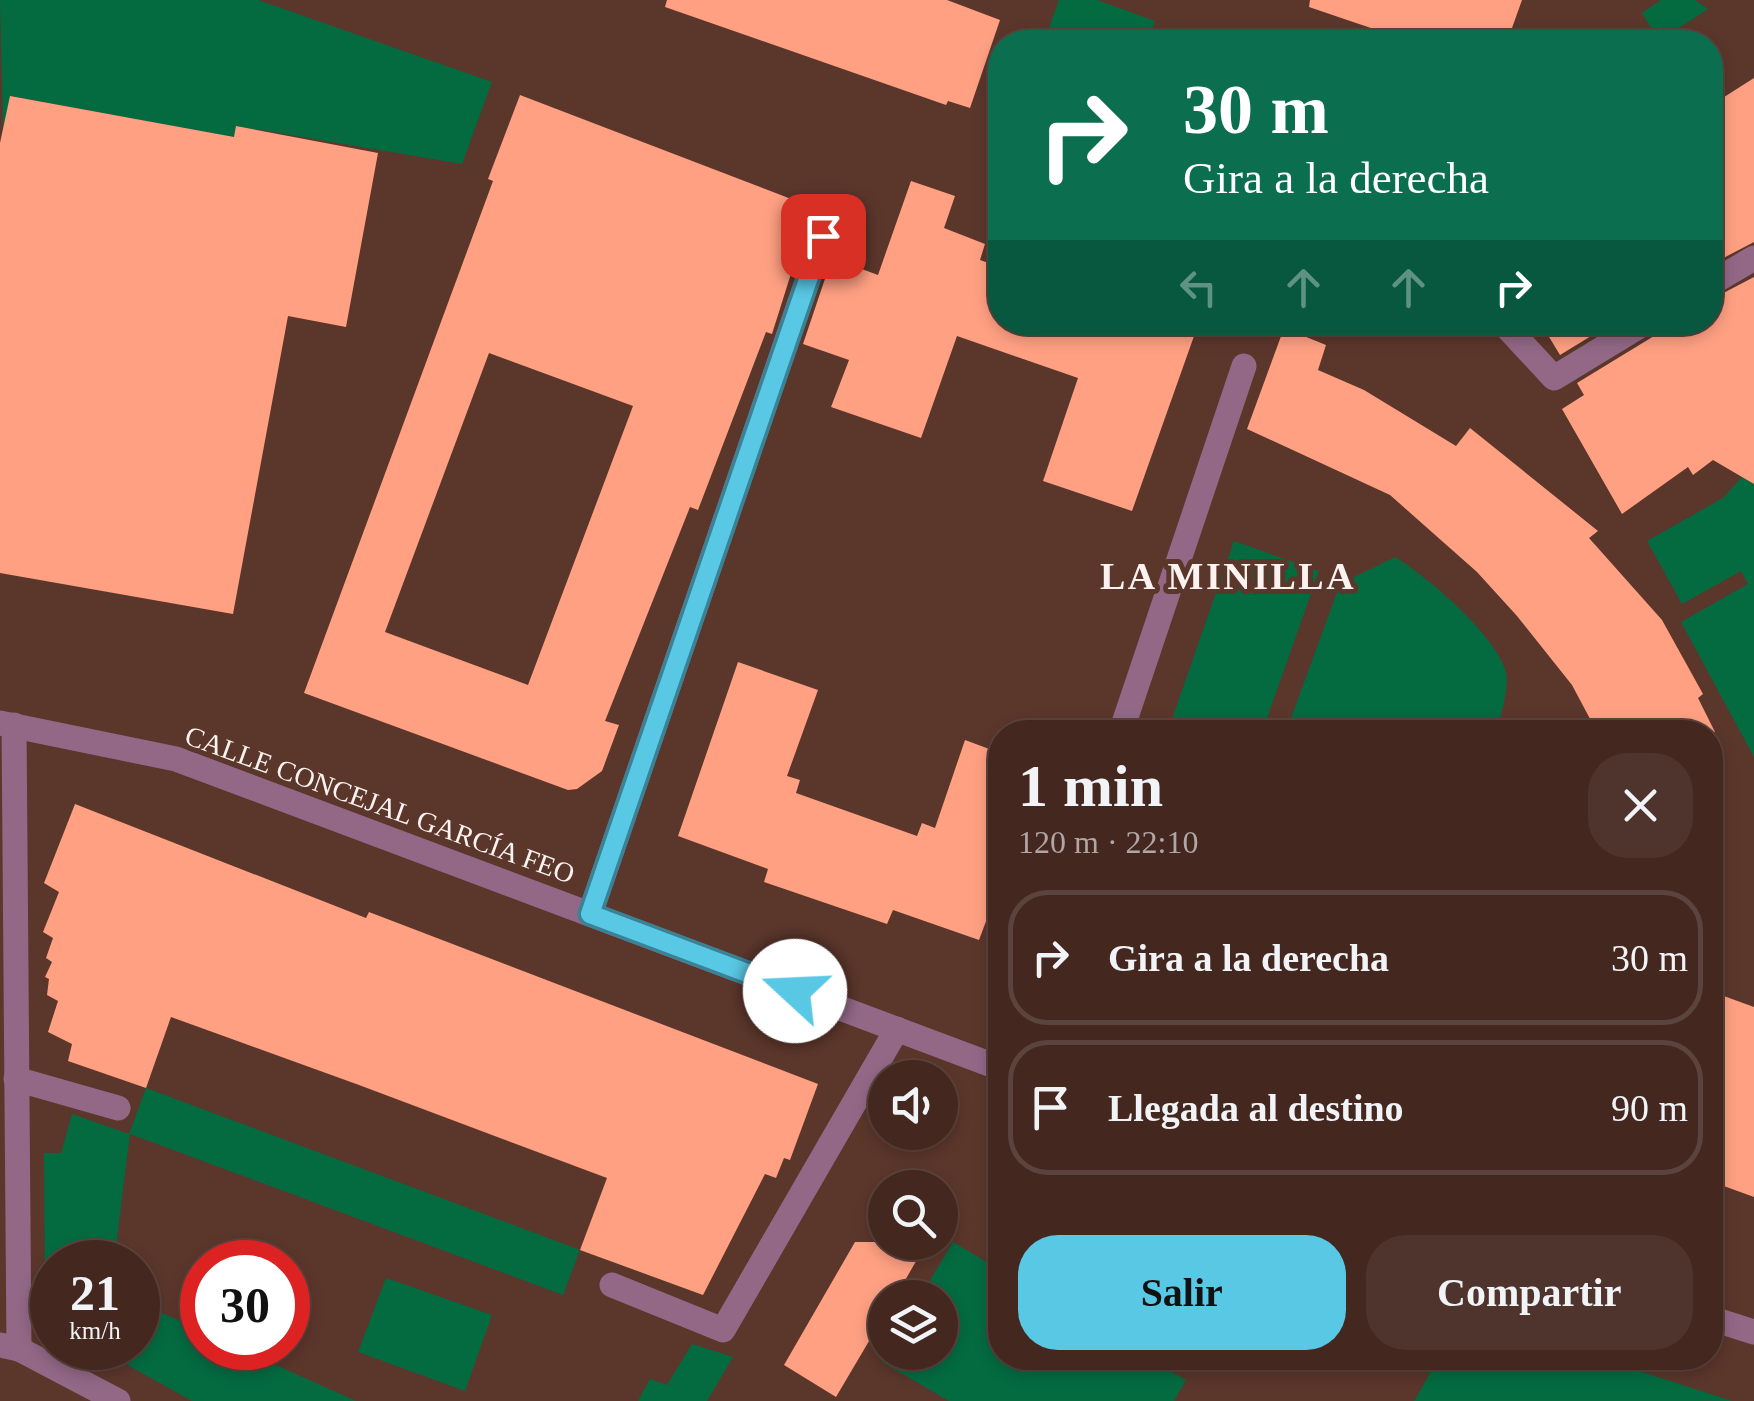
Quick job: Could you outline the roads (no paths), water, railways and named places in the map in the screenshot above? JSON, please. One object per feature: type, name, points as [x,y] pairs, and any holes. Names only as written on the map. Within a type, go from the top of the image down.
[{"type":"street","points":[[590,914],[823,236]]},
{"type":"street","points":[[1723,276],[1754,258]]},
{"type":"street","points":[[1514,335],[1554,378],[1625,335]]},
{"type":"street","points":[[1125,720],[1244,366]]},
{"type":"street","name":"CALLE CONCEJAL GARCÍA FEO","points":[[9,1347],[16,1079],[7,724],[176,759],[988,1064]]},
{"type":"street","points":[[612,1286],[723,1330],[896,1029]]},
{"type":"street","points":[[16,1079],[118,1108]]},
{"type":"street","points":[[1723,1322],[1754,1332]]},
{"type":"street","points":[[9,1347],[118,1401]]},
{"type":"district","name":"LA MINILLA","points":[[1228,576]]}]
